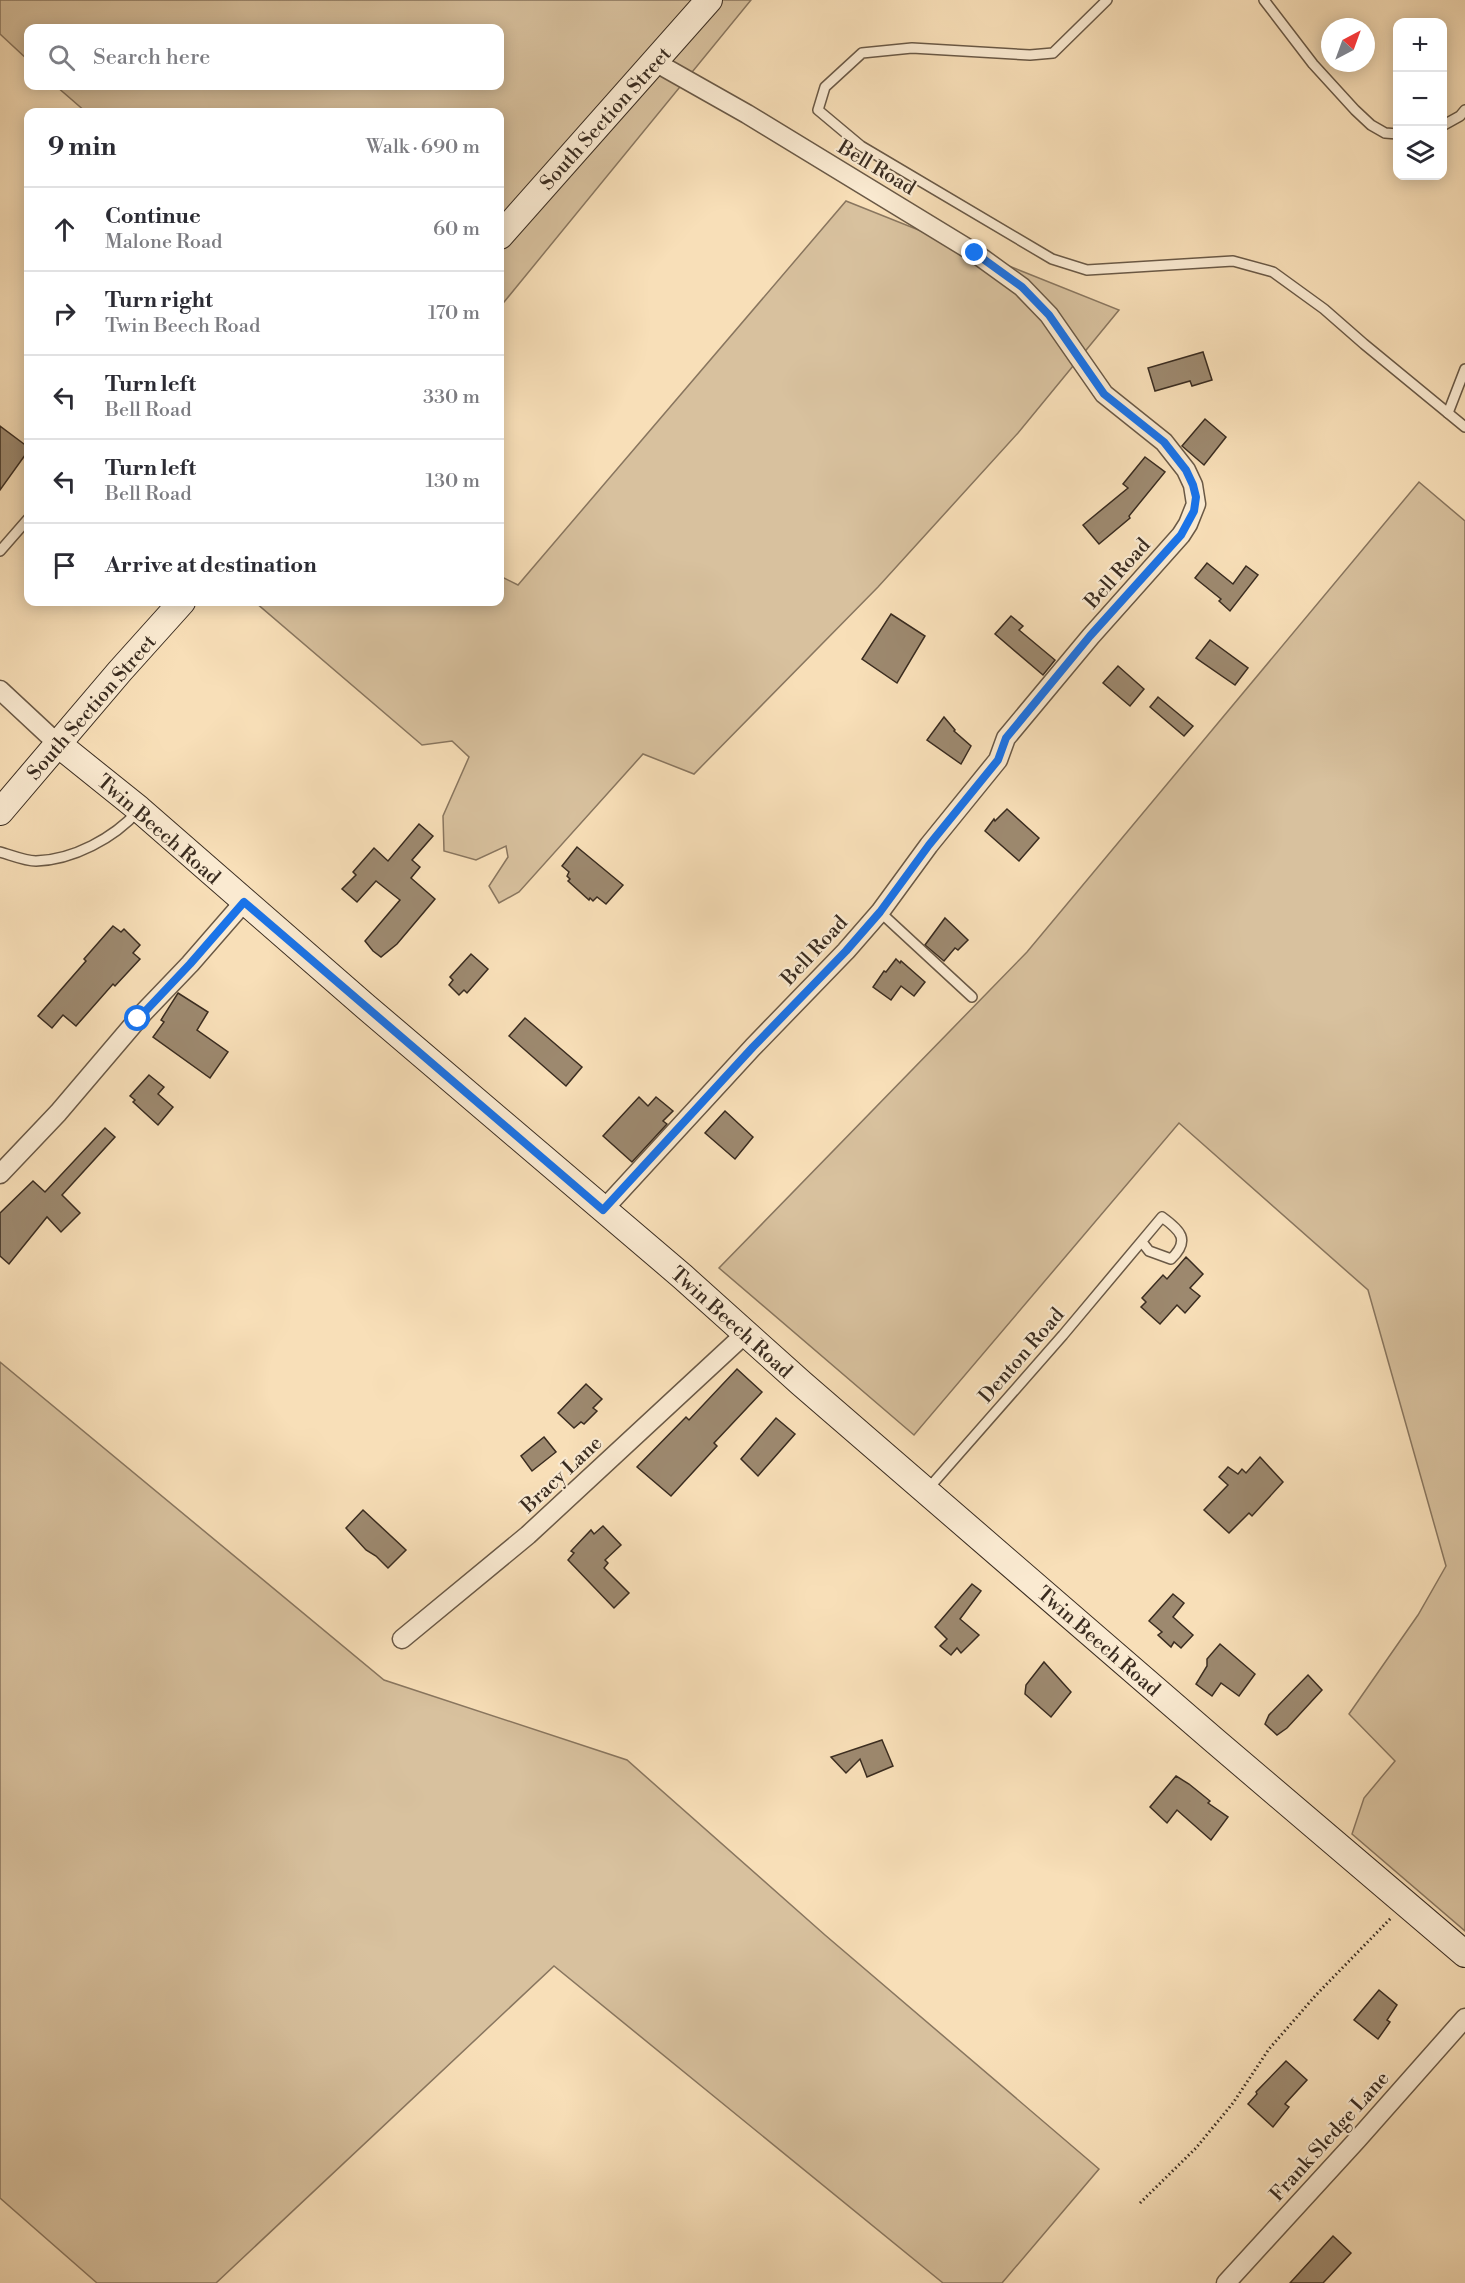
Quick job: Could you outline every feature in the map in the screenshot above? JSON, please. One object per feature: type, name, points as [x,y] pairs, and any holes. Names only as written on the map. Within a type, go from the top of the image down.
[{"type":"street","name":"South Section Street","points":[[504,232],[710,0]]},
{"type":"street","name":"Bell Road","points":[[603,1210],[880,912],[929,845],[998,760],[1006,738],[1090,636],[1181,535],[1194,511],[1196,497],[1186,470],[1164,442],[1104,394],[1049,315],[1007,275],[975,253],[756,120],[655,62]]},
{"type":"street","name":"South Section Street","points":[[0,812],[179,606]]},
{"type":"street","name":"Twin Beech Road","points":[[0,690],[58,744],[140,809],[244,902],[1465,1954]]},
{"type":"street","points":[[0,1174],[58,1113],[144,1012],[244,902]]},
{"type":"street","name":"Bracy Lane","points":[[402,1639],[528,1535],[745,1334]]},
{"type":"street","name":"Frank Sledge Lane","points":[[1226,2283],[1465,2018]]},
{"type":"lane","points":[[1107,0],[1053,52],[1030,55],[912,48],[862,53],[825,87],[818,110],[861,146],[1052,259],[1087,270],[1233,261],[1273,272],[1324,309],[1465,427]]},
{"type":"lane","points":[[1264,0],[1313,64],[1356,110],[1371,125],[1385,133],[1393,134]]},
{"type":"lane","points":[[1447,124],[1465,110]]},
{"type":"lane","points":[[1448,413],[1465,369]]},
{"type":"lane","points":[[0,551],[24,524]]},
{"type":"lane","points":[[0,852],[35,861],[68,855],[110,835],[125,825],[140,809]]},
{"type":"lane","points":[[880,912],[972,997]]},
{"type":"lane","name":"Denton Road","points":[[927,1491],[1162,1217],[1175,1226],[1181,1234],[1182,1245],[1171,1259],[1149,1251],[1142,1242]]},
{"type":"path","points":[[1140,2204],[1196,2148],[1233,2103],[1269,2049],[1316,1995],[1405,1903]]},
{"type":"shaded area","points":[[0,0],[751,0],[504,302],[504,108],[81,108],[61,90],[504,90],[504,24],[24,24],[24,56],[0,34]]},
{"type":"shaded area","points":[[846,201],[1119,310],[1018,433],[878,587],[694,774],[643,754],[519,892],[499,903],[489,886],[508,857],[506,846],[476,860],[444,851],[443,816],[469,757],[452,741],[422,745],[260,606],[504,606],[504,578],[518,585]]},
{"type":"shaded area","points":[[1419,482],[1465,521],[1465,1931],[1352,1834],[1364,1798],[1395,1761],[1349,1714],[1418,1615],[1446,1566],[1368,1290],[1179,1123],[914,1435],[719,1268],[1027,952]]},
{"type":"shaded area","points":[[0,1362],[384,1680],[627,1760],[825,1935],[1099,2169],[1002,2283],[943,2283],[554,1966],[216,2283],[97,2283],[0,2198]]},
{"type":"building","points":[[1203,352],[1212,380],[1192,386],[1190,381],[1155,391],[1148,368]]},
{"type":"building","points":[[1205,419],[1226,437],[1204,465],[1182,446]]},
{"type":"building","points":[[0,426],[24,444],[24,457],[0,490]]},
{"type":"building","points":[[1145,457],[1165,472],[1129,516],[1130,518],[1099,544],[1083,525],[1128,488],[1123,484]]},
{"type":"building","points":[[1207,563],[1233,584],[1246,566],[1258,575],[1230,611],[1219,601],[1221,599],[1195,578]]},
{"type":"building","points":[[891,614],[925,636],[897,683],[862,659]]},
{"type":"building","points":[[1011,616],[1023,626],[1019,630],[1055,660],[1043,675],[995,634]]},
{"type":"building","points":[[1210,640],[1248,668],[1235,685],[1196,658]]},
{"type":"building","points":[[1118,666],[1144,689],[1130,706],[1103,683]]},
{"type":"building","points":[[1158,697],[1193,726],[1184,736],[1150,707]]},
{"type":"building","points":[[944,717],[954,731],[971,746],[961,764],[927,740]]},
{"type":"building","points":[[1007,809],[1039,838],[1019,861],[985,831],[994,819],[995,821]]},
{"type":"building","points":[[419,824],[433,836],[412,860],[420,867],[411,878],[435,899],[397,944],[381,957],[365,941],[400,900],[376,881],[357,902],[342,889],[356,875],[353,872],[374,848],[388,861]]},
{"type":"building","points":[[577,847],[623,885],[606,904],[597,897],[593,901],[590,898],[589,900],[568,881],[569,872],[562,866]]},
{"type":"building","points":[[945,918],[968,940],[958,950],[955,948],[944,961],[925,945]]},
{"type":"building","points":[[113,926],[121,932],[124,929],[140,945],[133,953],[140,959],[115,986],[113,984],[76,1026],[63,1015],[52,1028],[38,1016]]},
{"type":"building","points":[[471,954],[488,969],[467,993],[464,990],[459,995],[449,985],[453,980],[450,977]]},
{"type":"building","points":[[896,959],[925,982],[914,996],[901,986],[891,1000],[873,987]]},
{"type":"building","points":[[178,993],[208,1012],[197,1030],[228,1052],[210,1078],[153,1037],[164,1022],[161,1020]]},
{"type":"building","points":[[525,1018],[582,1067],[566,1086],[509,1036]]},
{"type":"building","points":[[149,1075],[164,1087],[158,1094],[173,1107],[158,1125],[133,1102],[135,1100],[130,1096]]},
{"type":"building","points":[[639,1097],[648,1106],[656,1097],[673,1111],[663,1121],[667,1124],[632,1162],[603,1136]]},
{"type":"building","points":[[725,1111],[753,1137],[735,1159],[705,1133]]},
{"type":"building","points":[[105,1128],[115,1137],[62,1195],[80,1213],[61,1232],[47,1217],[9,1264],[0,1256],[0,1213],[33,1181],[45,1192]]},
{"type":"building","points":[[1186,1257],[1203,1274],[1190,1288],[1200,1296],[1185,1313],[1177,1305],[1160,1324],[1141,1307],[1146,1302],[1142,1298],[1163,1275],[1167,1279]]},
{"type":"building","points":[[737,1369],[762,1392],[714,1443],[717,1446],[671,1496],[637,1467],[686,1417],[689,1420]]},
{"type":"building","points":[[586,1384],[602,1399],[593,1408],[597,1411],[584,1424],[581,1422],[574,1428],[558,1413]]},
{"type":"building","points":[[776,1418],[795,1434],[758,1476],[741,1459]]},
{"type":"building","points":[[544,1437],[556,1452],[532,1471],[521,1456]]},
{"type":"building","points":[[1260,1457],[1283,1482],[1252,1516],[1249,1513],[1229,1533],[1204,1510],[1228,1485],[1219,1477],[1228,1467],[1238,1474],[1242,1469],[1246,1473]]},
{"type":"building","points":[[363,1510],[406,1550],[388,1568],[366,1550],[346,1528]]},
{"type":"building","points":[[603,1526],[621,1545],[605,1560],[608,1563],[604,1568],[629,1593],[614,1608],[568,1560],[574,1553],[571,1551],[591,1530],[594,1534]]},
{"type":"building","points":[[972,1584],[981,1591],[960,1619],[979,1635],[961,1653],[957,1648],[951,1655],[940,1646],[947,1639],[935,1627]]},
{"type":"building","points":[[1173,1594],[1184,1603],[1173,1617],[1193,1635],[1181,1648],[1174,1642],[1171,1647],[1158,1635],[1162,1632],[1149,1621]]},
{"type":"building","points":[[1220,1644],[1255,1674],[1239,1696],[1221,1683],[1212,1696],[1196,1684],[1207,1666],[1207,1659]]},
{"type":"building","points":[[1044,1662],[1071,1692],[1051,1717],[1025,1694],[1026,1685]]},
{"type":"building","points":[[1308,1675],[1322,1690],[1287,1728],[1277,1735],[1265,1724],[1269,1715]]},
{"type":"building","points":[[882,1740],[893,1766],[867,1777],[860,1759],[846,1773],[831,1757]]},
{"type":"building","points":[[1176,1776],[1228,1817],[1211,1840],[1177,1810],[1167,1823],[1150,1807]]},
{"type":"building","points":[[1379,1990],[1397,2005],[1387,2020],[1390,2022],[1378,2039],[1354,2020]]},
{"type":"building","points":[[1286,2061],[1307,2080],[1285,2104],[1289,2107],[1273,2127],[1248,2104],[1257,2094],[1256,2092]]},
{"type":"building","points":[[1333,2236],[1351,2253],[1323,2283],[1290,2283]]},
{"type":"route","points":[[138,1019],[244,902],[603,1210],[880,912],[929,845],[998,760],[1006,738],[1090,636],[1137,587],[1181,535],[1194,511],[1196,497],[1193,485],[1186,470],[1164,442],[1104,394],[1049,315],[1022,287],[975,253]]}]
